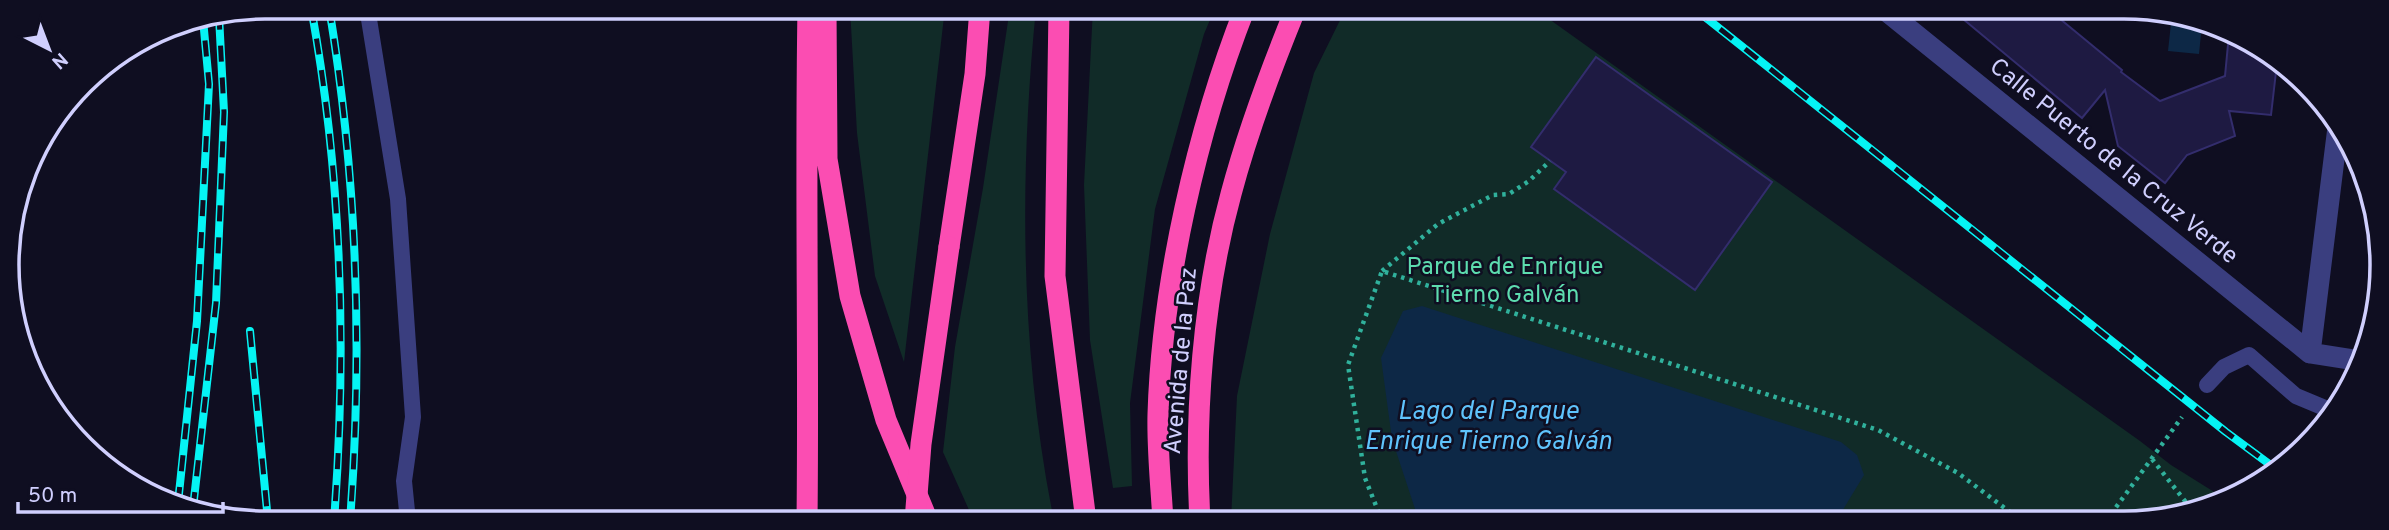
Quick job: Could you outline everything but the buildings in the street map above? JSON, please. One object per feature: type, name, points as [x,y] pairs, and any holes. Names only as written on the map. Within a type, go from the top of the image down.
[{"type":"highway","points":[[1163,511],[1158,416],[1163,338],[1191,182],[1227,52],[1240,19]]},
{"type":"highway","name":"Avenida de la Paz","points":[[1199,511],[1202,376],[1210,295],[1234,183],[1261,93],[1291,19]]},
{"type":"highway","points":[[807,511],[808,224],[805,148],[808,20]]},
{"type":"highway","points":[[826,20],[827,159],[849,296],[886,420],[924,511]]},
{"type":"highway","points":[[916,511],[921,444],[975,74],[979,20]]},
{"type":"highway","points":[[1059,20],[1055,276],[1085,511]]},
{"type":"street","name":"Calle Puerto de la Cruz Verde","points":[[1897,19],[2311,354]]},
{"type":"street","points":[[2336,141],[2311,354],[2351,360]]},
{"type":"lane","points":[[369,20],[398,199],[413,417],[404,481],[407,511]]},
{"type":"lane","points":[[2207,385],[2224,367],[2249,355],[2296,396],[2324,408]]},
{"type":"path","points":[[1378,511],[1365,478],[1348,365],[1382,271],[1438,224],[1493,195],[1509,194],[1529,181],[1550,161]]},
{"type":"path","points":[[1382,271],[1878,430],[1958,473],[2009,511]]},
{"type":"path","points":[[2113,511],[2182,417]]},
{"type":"path","points":[[2151,459],[2186,503]]},
{"type":"green space","points":[[1210,19],[1155,209],[1130,403],[1132,486],[1113,488],[1090,340],[1084,185],[1092,20]]},
{"type":"green space","name":"Parque de Enrique Tierno Galván","points":[[1340,19],[1549,19],[2171,465],[2216,493],[2172,506],[2124,511],[1231,511],[1237,396],[1270,234],[1314,73]]},
{"type":"green space","points":[[851,20],[944,20],[904,362],[875,276],[857,133]]},
{"type":"green space","points":[[1008,20],[1035,20],[1027,137],[1026,265],[1034,394],[1052,511],[970,511],[943,452],[955,347],[983,188]]},
{"type":"water","points":[[2171,24],[2201,32],[2199,54],[2168,51]]},
{"type":"water","name":"Lago del Parque Enrique Tierno Galván","points":[[1422,306],[1841,442],[1857,455],[1864,475],[1842,511],[1416,511],[1392,439],[1381,358],[1403,311]]},
{"type":"railway","points":[[1708,19],[2269,464]]},
{"type":"railway","points":[[313,20],[330,135],[339,263],[340,392],[335,511]]},
{"type":"railway","points":[[331,20],[346,135],[355,263],[356,392],[351,511]]},
{"type":"railway","points":[[194,500],[216,303],[224,112],[219,24]]},
{"type":"railway","points":[[179,495],[197,321],[209,84],[204,27]]},
{"type":"railway","points":[[250,331],[267,511]]}]
